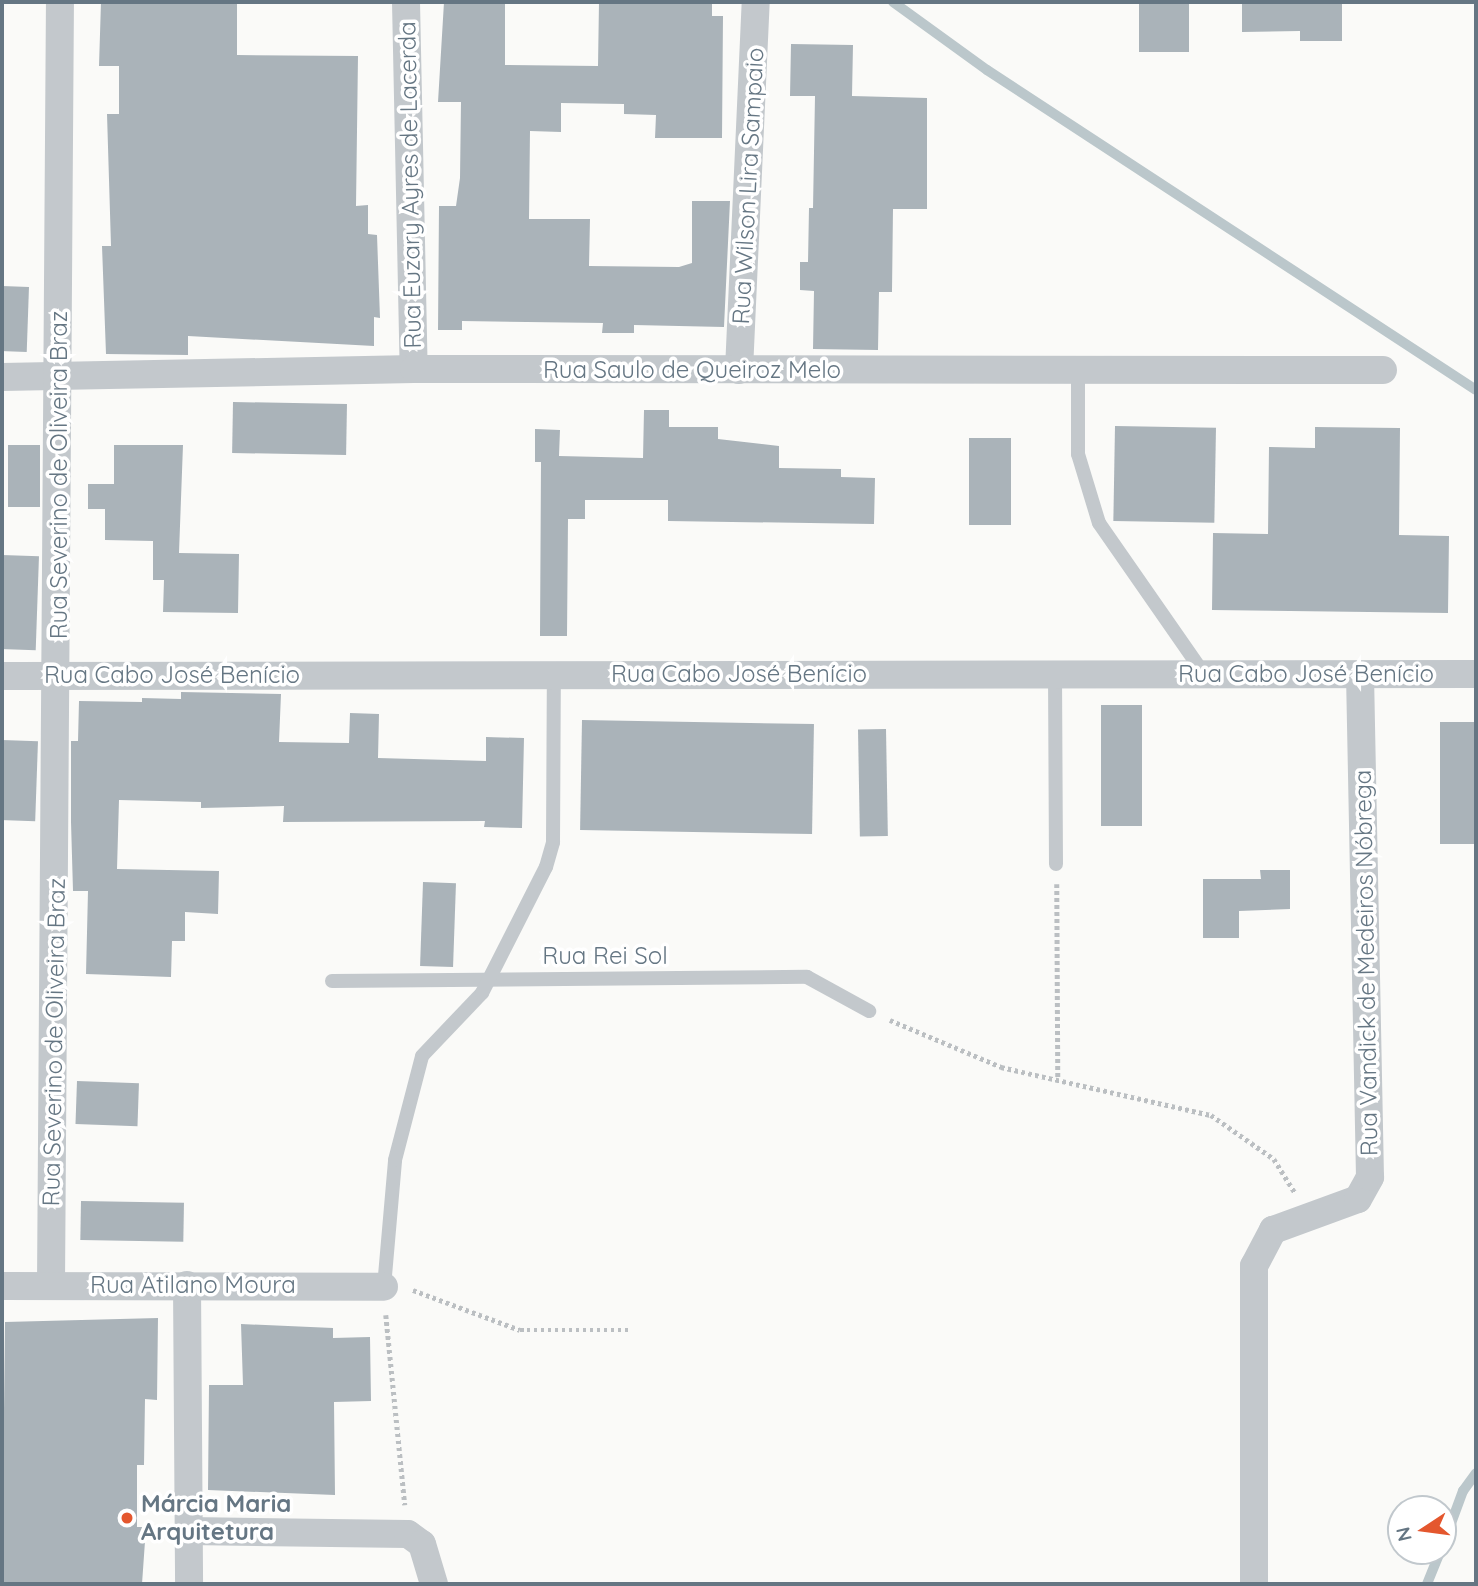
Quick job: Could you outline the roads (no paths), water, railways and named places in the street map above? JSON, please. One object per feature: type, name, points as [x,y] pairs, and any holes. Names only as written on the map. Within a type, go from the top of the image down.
[{"type":"street","name":"Rua Severino de Oliveira Braz","points":[[51,1285],[58,676],[60,2]]},
{"type":"street","name":"Rua Euzary Ayres de Lacerda","points":[[406,2],[414,369]]},
{"type":"street","name":"Rua Wilson Lira Sampaio","points":[[739,370],[756,2]]},
{"type":"street","name":"Rua Saulo de Queiroz Melo","points":[[2,377],[414,369],[1383,370]]},
{"type":"street","name":"Rua Cabo José Benício","points":[[2,676],[1476,674]]},
{"type":"street","name":"Rua Vandick de Medeiros Nóbrega","points":[[1254,1584],[1254,1266],[1273,1230],[1302,1216],[1358,1199],[1370,1177],[1360,675]]},
{"type":"street","points":[[187,1285],[189,1584]]},
{"type":"street","name":"Rua Atilano Moura","points":[[2,1286],[384,1287]]},
{"type":"street","points":[[189,1531],[408,1534],[428,1557],[434,1584]]},
{"type":"lane","points":[[1078,370],[1078,454],[1099,523],[1204,674]]},
{"type":"lane","points":[[1055,674],[1056,864]]},
{"type":"lane","points":[[384,1287],[395,1160],[422,1056],[489,979],[546,867],[553,842],[554,675]]},
{"type":"lane","name":"Rua Rei Sol","points":[[332,981],[807,977],[869,1012]]},
{"type":"waterway","points":[[893,2],[987,70],[1476,390]]},
{"type":"waterway","points":[[1457,1507],[1463,1491],[1476,1473]]},
{"type":"waterway","points":[[1427,1584],[1434,1565]]},
{"type":"place","name":"Márcia Maria Arquitetura","points":[[127,1518]]}]
